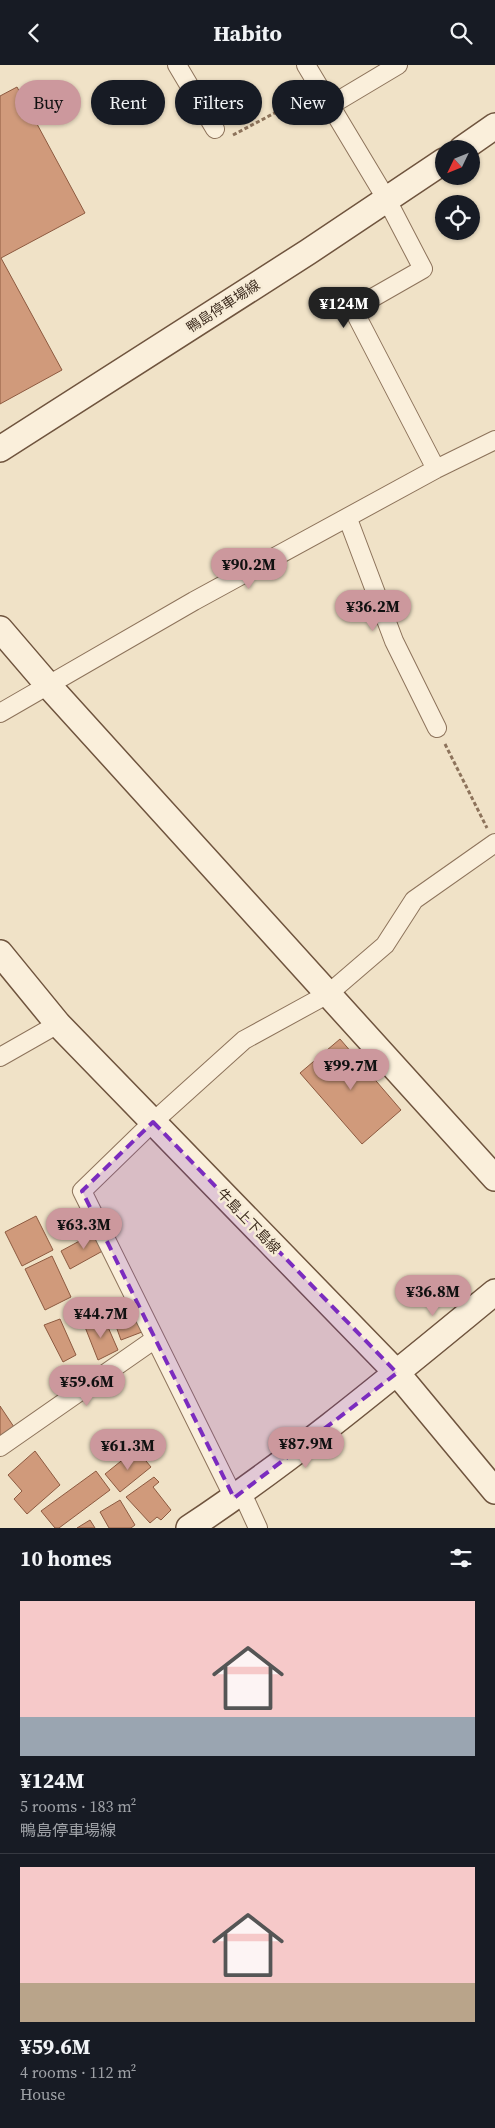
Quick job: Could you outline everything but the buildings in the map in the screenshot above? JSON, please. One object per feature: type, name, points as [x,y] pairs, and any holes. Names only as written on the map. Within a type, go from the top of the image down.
[{"type":"main road","points":[[475,140],[495,126]]},
{"type":"main road","name":"鴨島停車場線","points":[[0,449],[435,167]]},
{"type":"main road","points":[[0,629],[48,685],[495,1177]]},
{"type":"main road","name":"牛島上下島線","points":[[0,953],[58,1024],[397,1373],[495,1491]]},
{"type":"main road","points":[[189,1528],[238,1496],[397,1373],[495,1292]]},
{"type":"street","points":[[178,65],[215,129]]},
{"type":"street","points":[[306,65],[315,80]]},
{"type":"street","points":[[344,98],[398,65]]},
{"type":"street","points":[[344,125],[387,200],[423,269],[353,309],[436,469]]},
{"type":"street","points":[[0,713],[194,601],[348,519],[436,469],[495,440]]},
{"type":"street","points":[[348,519],[394,641],[437,728]]},
{"type":"street","points":[[258,1528],[238,1496],[155,1339],[82,1191],[152,1122],[244,1040],[328,994],[385,945],[414,900],[495,843]]},
{"type":"street","points":[[0,1057],[58,1024]]},
{"type":"street","points":[[0,1447],[155,1339]]},
{"type":"path","points":[[215,129],[223,141],[272,115]]},
{"type":"path","points":[[437,728],[495,843]]},
{"type":"highlighted area","points":[[153,1122],[397,1373],[234,1498],[82,1191]]}]
